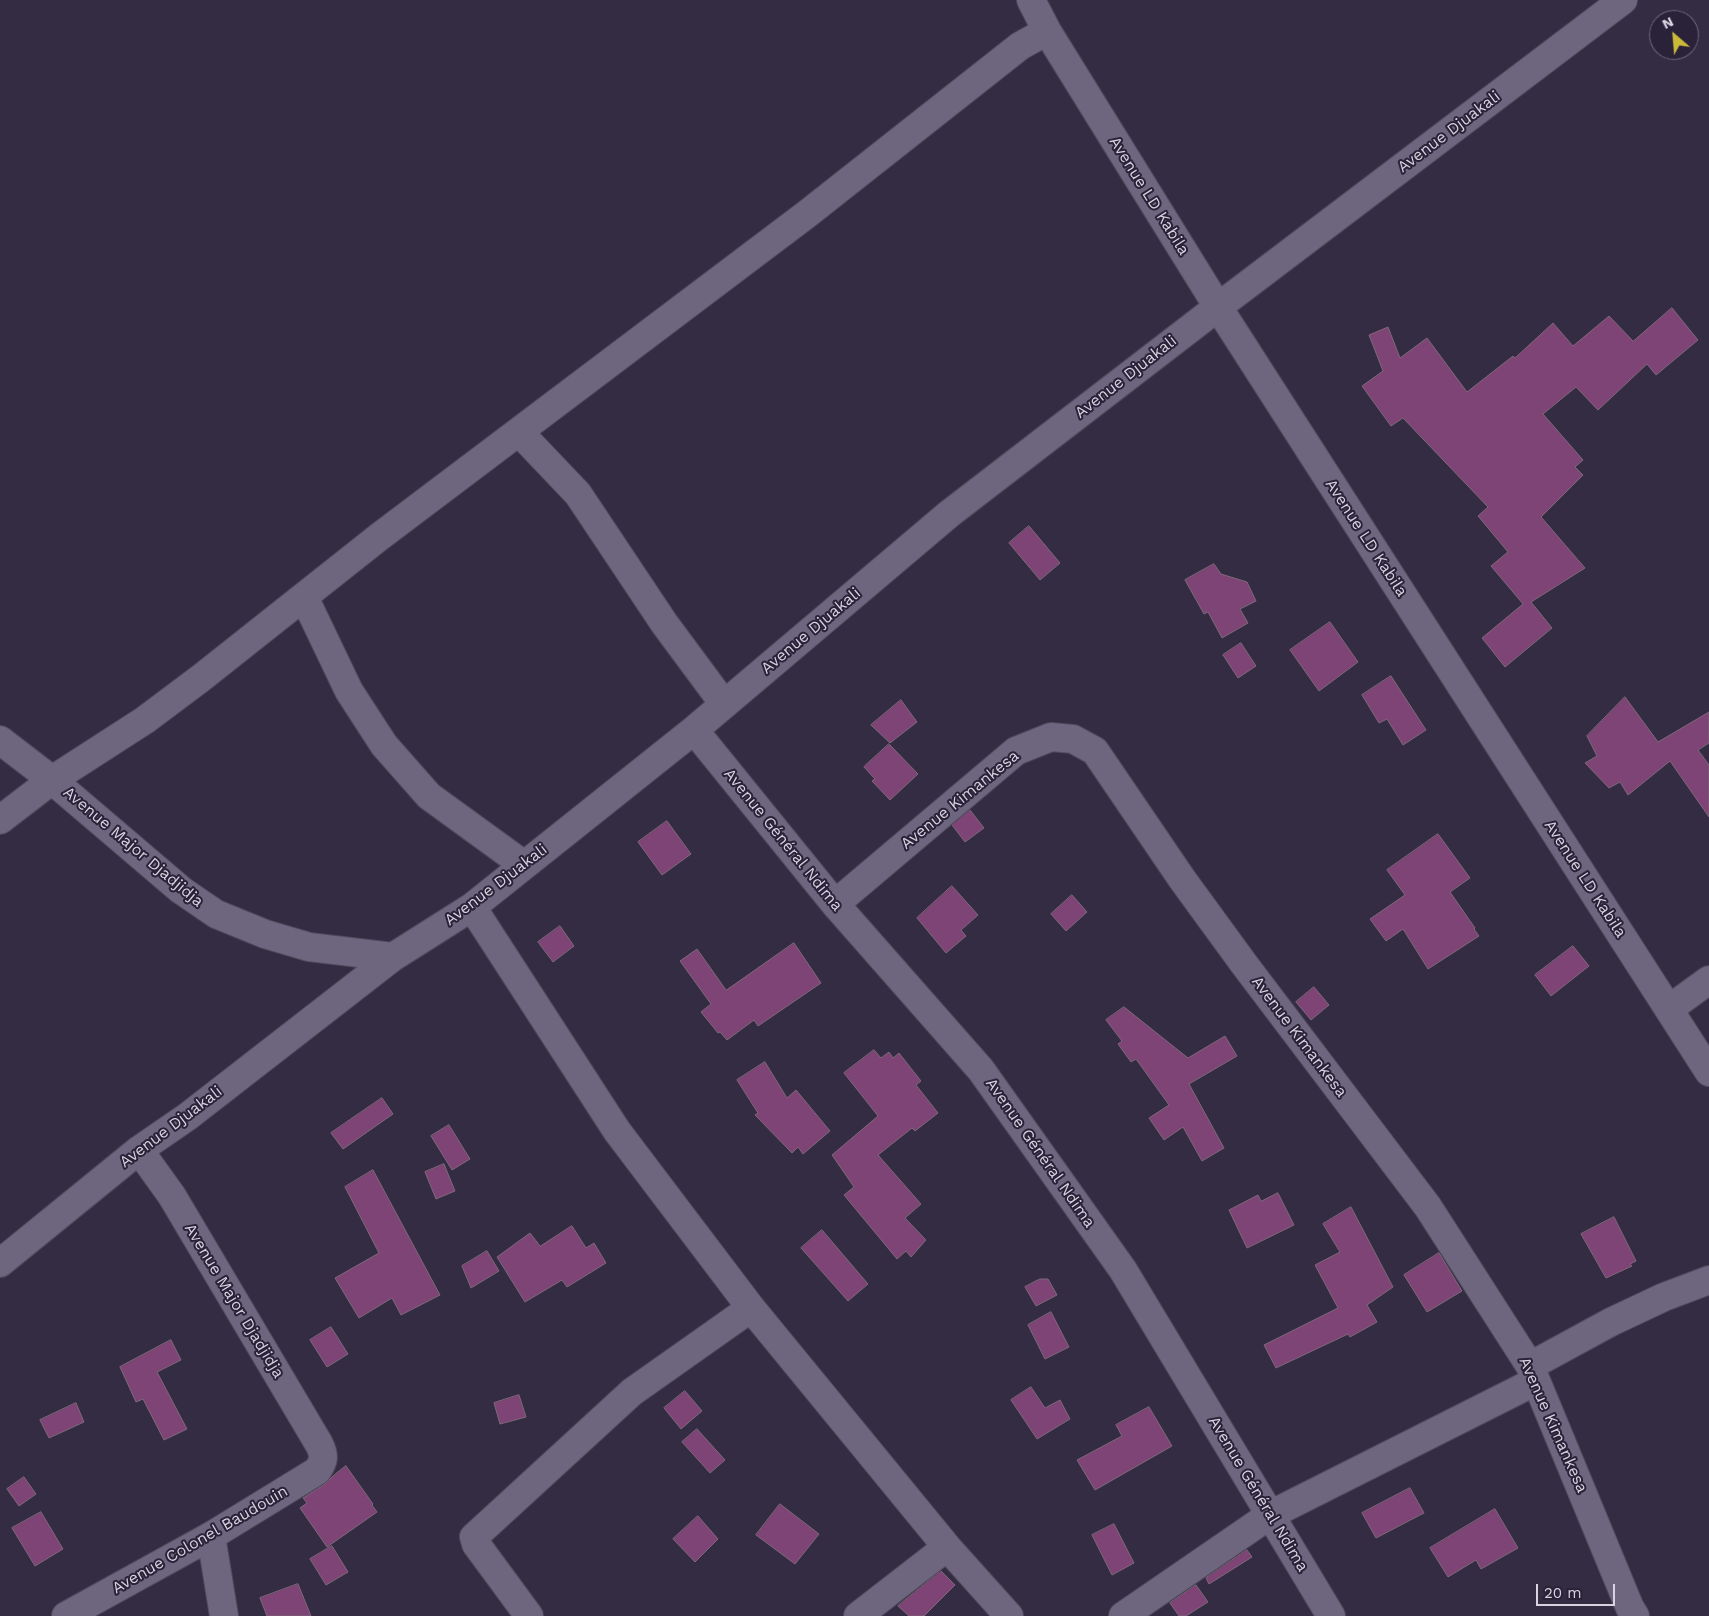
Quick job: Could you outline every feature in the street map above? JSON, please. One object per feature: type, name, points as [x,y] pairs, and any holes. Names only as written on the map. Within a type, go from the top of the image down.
[{"type":"street","name":"Avenue LD Kabila","points":[[1031,0],[1047,31],[1218,307],[1709,1072]]},
{"type":"street","name":"Avenue Djuakali","points":[[0,1263],[139,1150],[194,1111],[393,957],[472,907],[694,730],[949,514],[1623,0]]},
{"type":"street","points":[[0,820],[52,780],[144,720],[242,647],[378,537],[807,214],[1020,46],[1047,31]]},
{"type":"street","points":[[519,432],[578,494],[664,623],[724,704]]},
{"type":"street","points":[[304,597],[349,691],[384,745],[429,796],[524,865]]},
{"type":"street","name":"Avenue Général Ndima","points":[[694,730],[835,904],[981,1070],[1123,1270],[1331,1616]]},
{"type":"street","name":"Avenue Kimankesa","points":[[835,904],[1016,751],[1051,738],[1074,739],[1095,751],[1177,871],[1233,948],[1428,1208],[1533,1373],[1630,1608],[1635,1616]]},
{"type":"street","name":"Avenue Major Djadjidja","points":[[0,740],[52,780],[181,890],[216,914],[265,934],[309,947],[393,957]]},
{"type":"street","points":[[472,907],[617,1131],[751,1308],[947,1547],[1009,1616]]},
{"type":"street","points":[[1669,1009],[1709,980]]},
{"type":"street","name":"Avenue Major Djadjidja","points":[[139,1150],[172,1196],[324,1454]]},
{"type":"street","points":[[1123,1616],[1270,1516],[1533,1373],[1611,1322],[1664,1297],[1709,1280]]},
{"type":"street","points":[[529,1616],[476,1544],[474,1537],[632,1392],[751,1308]]},
{"type":"street","name":"Avenue Colonel Baudouin","points":[[66,1616],[211,1536],[317,1471],[323,1463],[324,1454]]},
{"type":"street","points":[[211,1536],[224,1616]]},
{"type":"street","points":[[858,1616],[947,1547]]},
{"type":"building","points":[[1672,308],[1698,340],[1656,375],[1647,364],[1598,410],[1576,387],[1543,414],[1583,460],[1575,467],[1583,475],[1541,517],[1585,568],[1531,602],[1552,628],[1505,667],[1482,638],[1523,604],[1491,566],[1508,552],[1478,516],[1488,507],[1403,418],[1391,426],[1362,386],[1383,371],[1369,335],[1388,327],[1400,358],[1427,338],[1467,392],[1513,356],[1515,358],[1553,323],[1573,346],[1609,316],[1633,341]]},
{"type":"building","points":[[1029,526],[1060,563],[1040,580],[1009,543]]},
{"type":"building","points":[[1214,564],[1221,574],[1247,582],[1256,601],[1240,609],[1248,623],[1222,638],[1208,612],[1204,614],[1185,580]]},
{"type":"building","points":[[1330,622],[1358,662],[1319,691],[1290,650]]},
{"type":"building","points":[[1241,643],[1256,666],[1238,678],[1223,655]]},
{"type":"building","points":[[1391,676],[1426,730],[1403,745],[1387,719],[1379,723],[1362,695]]},
{"type":"building","points":[[1625,697],[1658,742],[1709,712],[1709,743],[1698,750],[1709,765],[1709,817],[1670,761],[1628,795],[1620,782],[1609,788],[1585,763],[1597,756],[1587,736]]},
{"type":"building","points":[[901,700],[917,722],[890,743],[871,725]]},
{"type":"building","points":[[889,744],[918,774],[890,800],[872,781],[875,779],[864,767]]},
{"type":"building","points":[[970,810],[984,828],[965,842],[952,825]]},
{"type":"building","points":[[667,821],[691,854],[662,875],[638,842]]},
{"type":"building","points":[[1438,834],[1470,878],[1450,892],[1479,936],[1428,969],[1403,929],[1386,941],[1370,919],[1405,895],[1387,870]]},
{"type":"building","points":[[952,886],[978,915],[961,930],[966,936],[946,953],[917,918]]},
{"type":"building","points":[[1072,895],[1087,912],[1066,931],[1051,914]]},
{"type":"building","points":[[560,926],[574,946],[553,962],[538,942]]},
{"type":"building","points":[[794,943],[821,983],[758,1026],[754,1020],[727,1040],[720,1032],[718,1033],[701,1012],[711,1004],[680,961],[697,949],[726,990]]},
{"type":"building","points":[[1573,946],[1589,966],[1551,996],[1535,975]]},
{"type":"building","points":[[1314,987],[1329,1005],[1311,1020],[1296,1002]]},
{"type":"building","points":[[1124,1007],[1188,1058],[1225,1036],[1237,1056],[1189,1084],[1224,1148],[1202,1161],[1183,1127],[1164,1140],[1149,1118],[1169,1105],[1136,1059],[1131,1062],[1118,1044],[1122,1041],[1106,1020]]},
{"type":"building","points":[[874,1050],[881,1058],[889,1052],[893,1058],[899,1053],[921,1081],[916,1085],[938,1113],[915,1131],[912,1128],[878,1155],[921,1204],[905,1218],[926,1240],[911,1257],[906,1251],[897,1259],[844,1195],[854,1187],[832,1155],[878,1116],[844,1073]]},
{"type":"building","points":[[765,1062],[787,1098],[796,1090],[830,1131],[803,1154],[798,1147],[792,1153],[755,1115],[758,1113],[737,1080]]},
{"type":"building","points":[[382,1098],[393,1114],[343,1149],[331,1133]]},
{"type":"building","points":[[449,1125],[470,1159],[452,1170],[431,1136]]},
{"type":"building","points":[[444,1164],[455,1191],[436,1199],[425,1172]]},
{"type":"building","points":[[373,1170],[440,1295],[401,1315],[392,1298],[359,1318],[335,1278],[379,1253],[345,1187]]},
{"type":"building","points":[[1278,1193],[1294,1225],[1247,1248],[1229,1210],[1258,1195],[1261,1201]]},
{"type":"building","points":[[1351,1207],[1393,1287],[1367,1305],[1377,1322],[1350,1337],[1348,1334],[1276,1368],[1264,1345],[1338,1308],[1315,1265],[1340,1252],[1323,1224]]},
{"type":"building","points":[[1614,1217],[1636,1261],[1630,1264],[1632,1266],[1606,1278],[1581,1234]]},
{"type":"building","points":[[572,1226],[586,1248],[594,1243],[606,1263],[567,1287],[562,1280],[525,1302],[497,1257],[530,1233],[540,1246]]},
{"type":"building","points":[[822,1230],[868,1284],[848,1301],[801,1248]]},
{"type":"building","points":[[487,1251],[499,1271],[471,1288],[462,1266]]},
{"type":"building","points":[[1439,1253],[1462,1291],[1427,1312],[1404,1275]]},
{"type":"building","points":[[1040,1279],[1048,1279],[1057,1295],[1036,1306],[1025,1287]]},
{"type":"building","points":[[1051,1312],[1069,1347],[1045,1359],[1028,1325]]},
{"type":"building","points":[[331,1327],[348,1354],[327,1367],[310,1340]]},
{"type":"building","points":[[171,1340],[181,1360],[157,1372],[187,1429],[164,1440],[143,1399],[136,1402],[120,1367]]},
{"type":"building","points":[[1031,1387],[1045,1408],[1060,1400],[1070,1419],[1037,1439],[1011,1400]]},
{"type":"building","points":[[685,1391],[702,1411],[681,1429],[664,1408]]},
{"type":"building","points":[[519,1395],[526,1417],[500,1424],[494,1403]]},
{"type":"building","points":[[76,1403],[84,1422],[49,1438],[40,1420]]},
{"type":"building","points":[[1149,1407],[1172,1446],[1095,1490],[1077,1460],[1122,1436],[1116,1425]]},
{"type":"building","points":[[697,1429],[725,1460],[710,1473],[682,1442]]},
{"type":"building","points":[[346,1466],[377,1512],[327,1547],[300,1508],[307,1503],[303,1498],[325,1484]]},
{"type":"building","points":[[24,1477],[36,1494],[19,1506],[7,1489]]},
{"type":"building","points":[[1410,1488],[1424,1513],[1376,1538],[1362,1513]]},
{"type":"building","points":[[780,1504],[819,1534],[795,1564],[756,1535]]},
{"type":"building","points":[[1495,1509],[1518,1548],[1481,1569],[1476,1560],[1448,1577],[1430,1548]]},
{"type":"building","points":[[41,1512],[63,1549],[35,1566],[12,1528]]},
{"type":"building","points":[[698,1516],[718,1539],[695,1562],[673,1539]]},
{"type":"building","points":[[1114,1524],[1134,1563],[1112,1575],[1092,1535]]},
{"type":"building","points":[[332,1546],[348,1572],[326,1585],[310,1559]]},
{"type":"building","points":[[1247,1550],[1252,1557],[1209,1584],[1206,1578]]},
{"type":"building","points":[[941,1571],[955,1585],[924,1616],[909,1616],[898,1606]]},
{"type":"building","points":[[298,1584],[311,1616],[267,1616],[260,1598]]},
{"type":"building","points":[[1196,1585],[1208,1602],[1186,1616],[1179,1616],[1170,1603]]}]
